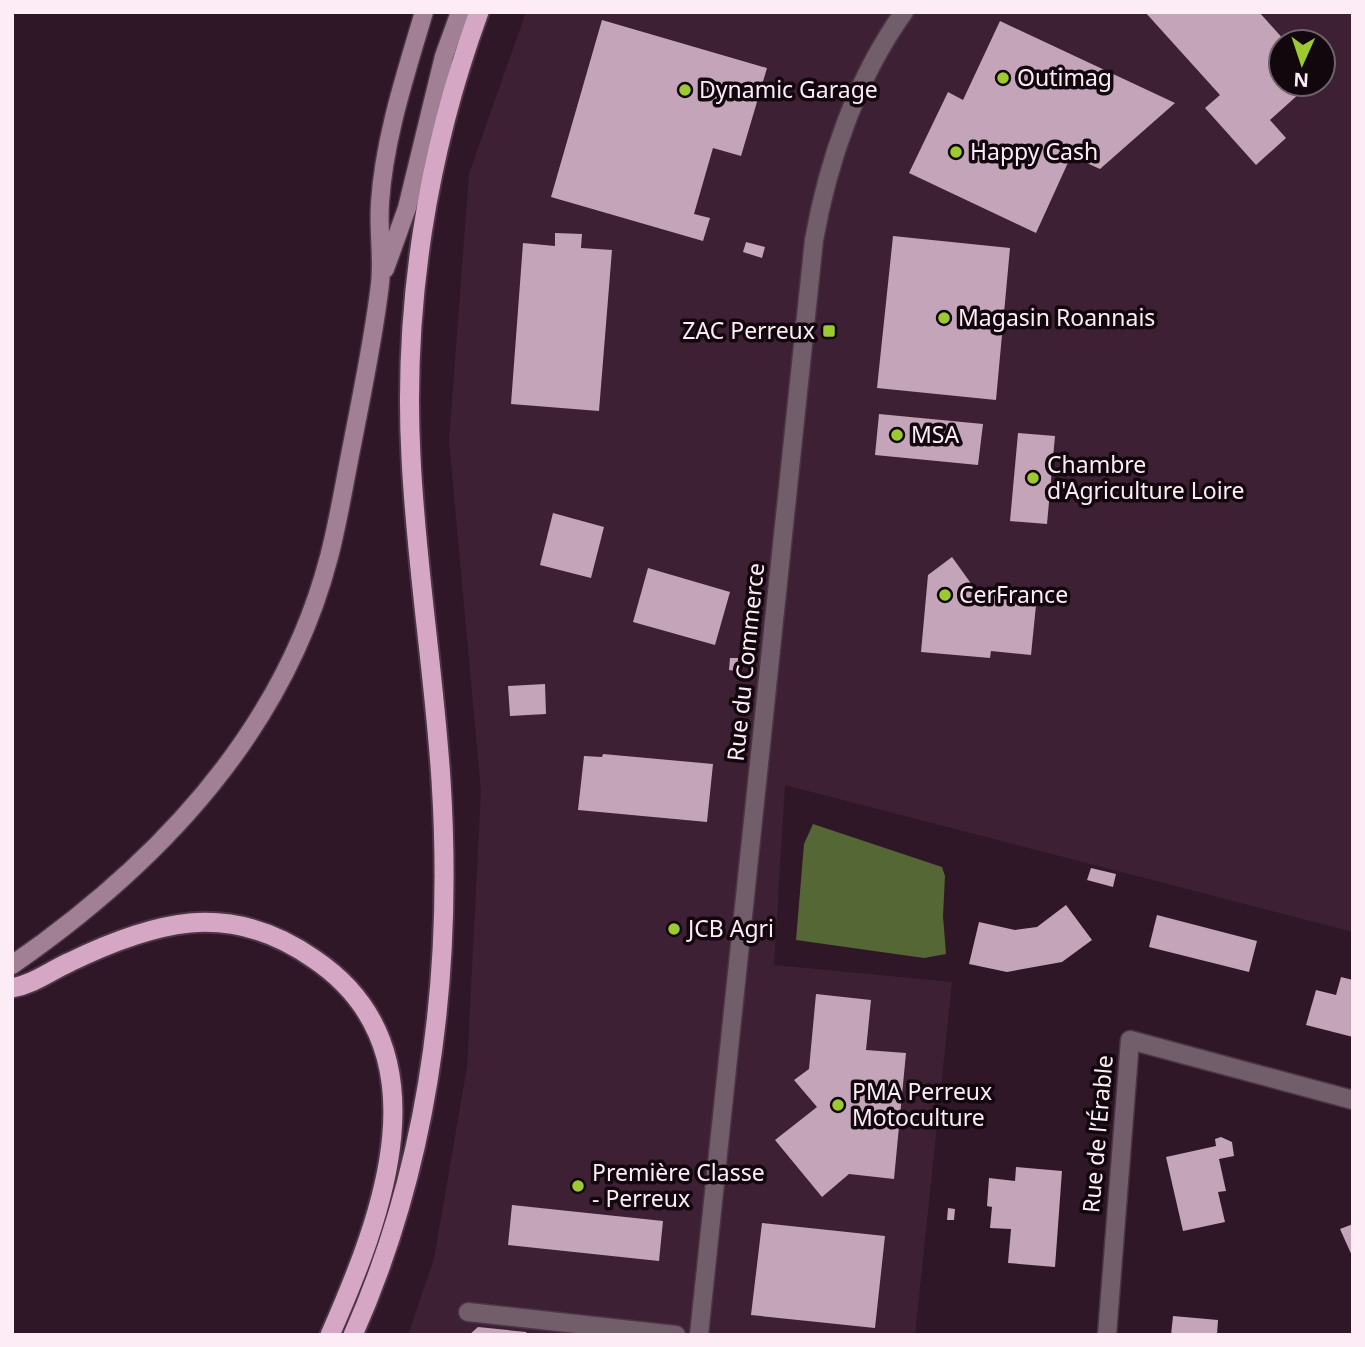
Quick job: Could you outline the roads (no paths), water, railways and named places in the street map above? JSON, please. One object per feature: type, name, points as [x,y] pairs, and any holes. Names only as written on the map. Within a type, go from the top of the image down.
[{"type":"highway","points":[[353,1335],[390,1239],[412,1162],[428,1089],[438,1020],[444,932],[441,781],[411,457],[411,374],[415,285],[440,132],[479,12]]},
{"type":"highway","points":[[12,988],[27,985],[68,962],[149,931],[188,923],[216,922],[241,925],[273,935],[330,969],[353,994],[372,1021],[385,1052],[393,1089],[394,1121],[383,1186],[372,1227],[330,1335]]},
{"type":"main road","points":[[12,965],[119,885],[181,823],[223,773],[261,713],[295,648],[328,558],[365,376],[380,282],[380,202],[393,130],[424,12]]},
{"type":"main road","points":[[380,282],[407,208],[444,56],[460,12]]},
{"type":"street","name":"Rue du Commerce","points":[[699,1335],[814,240],[833,163],[860,89],[904,12]]},
{"type":"street","name":"Rue de l’Érable","points":[[1107,1335],[1130,1040],[1353,1100]]},
{"type":"street","points":[[468,1312],[610,1331],[676,1335]]},
{"type":"place","name":"Outimag","points":[[1003,78]]},
{"type":"place","name":"Dynamic Garage","points":[[685,90]]},
{"type":"place","name":"Happy Cash","points":[[956,152]]},
{"type":"place","name":"Magasin Roannais","points":[[944,318]]},
{"type":"place","name":"ZAC Perreux","points":[[829,331]]},
{"type":"place","name":"MSA","points":[[897,435]]},
{"type":"place","name":"Chambre d'Agriculture Loire","points":[[1033,478]]},
{"type":"place","name":"CerFrance","points":[[945,595]]},
{"type":"place","name":"JCB Agri","points":[[674,929]]},
{"type":"place","name":"PMA Perreux Motoculture","points":[[838,1105]]},
{"type":"place","name":"Première Classe - Perreux","points":[[578,1186]]}]
